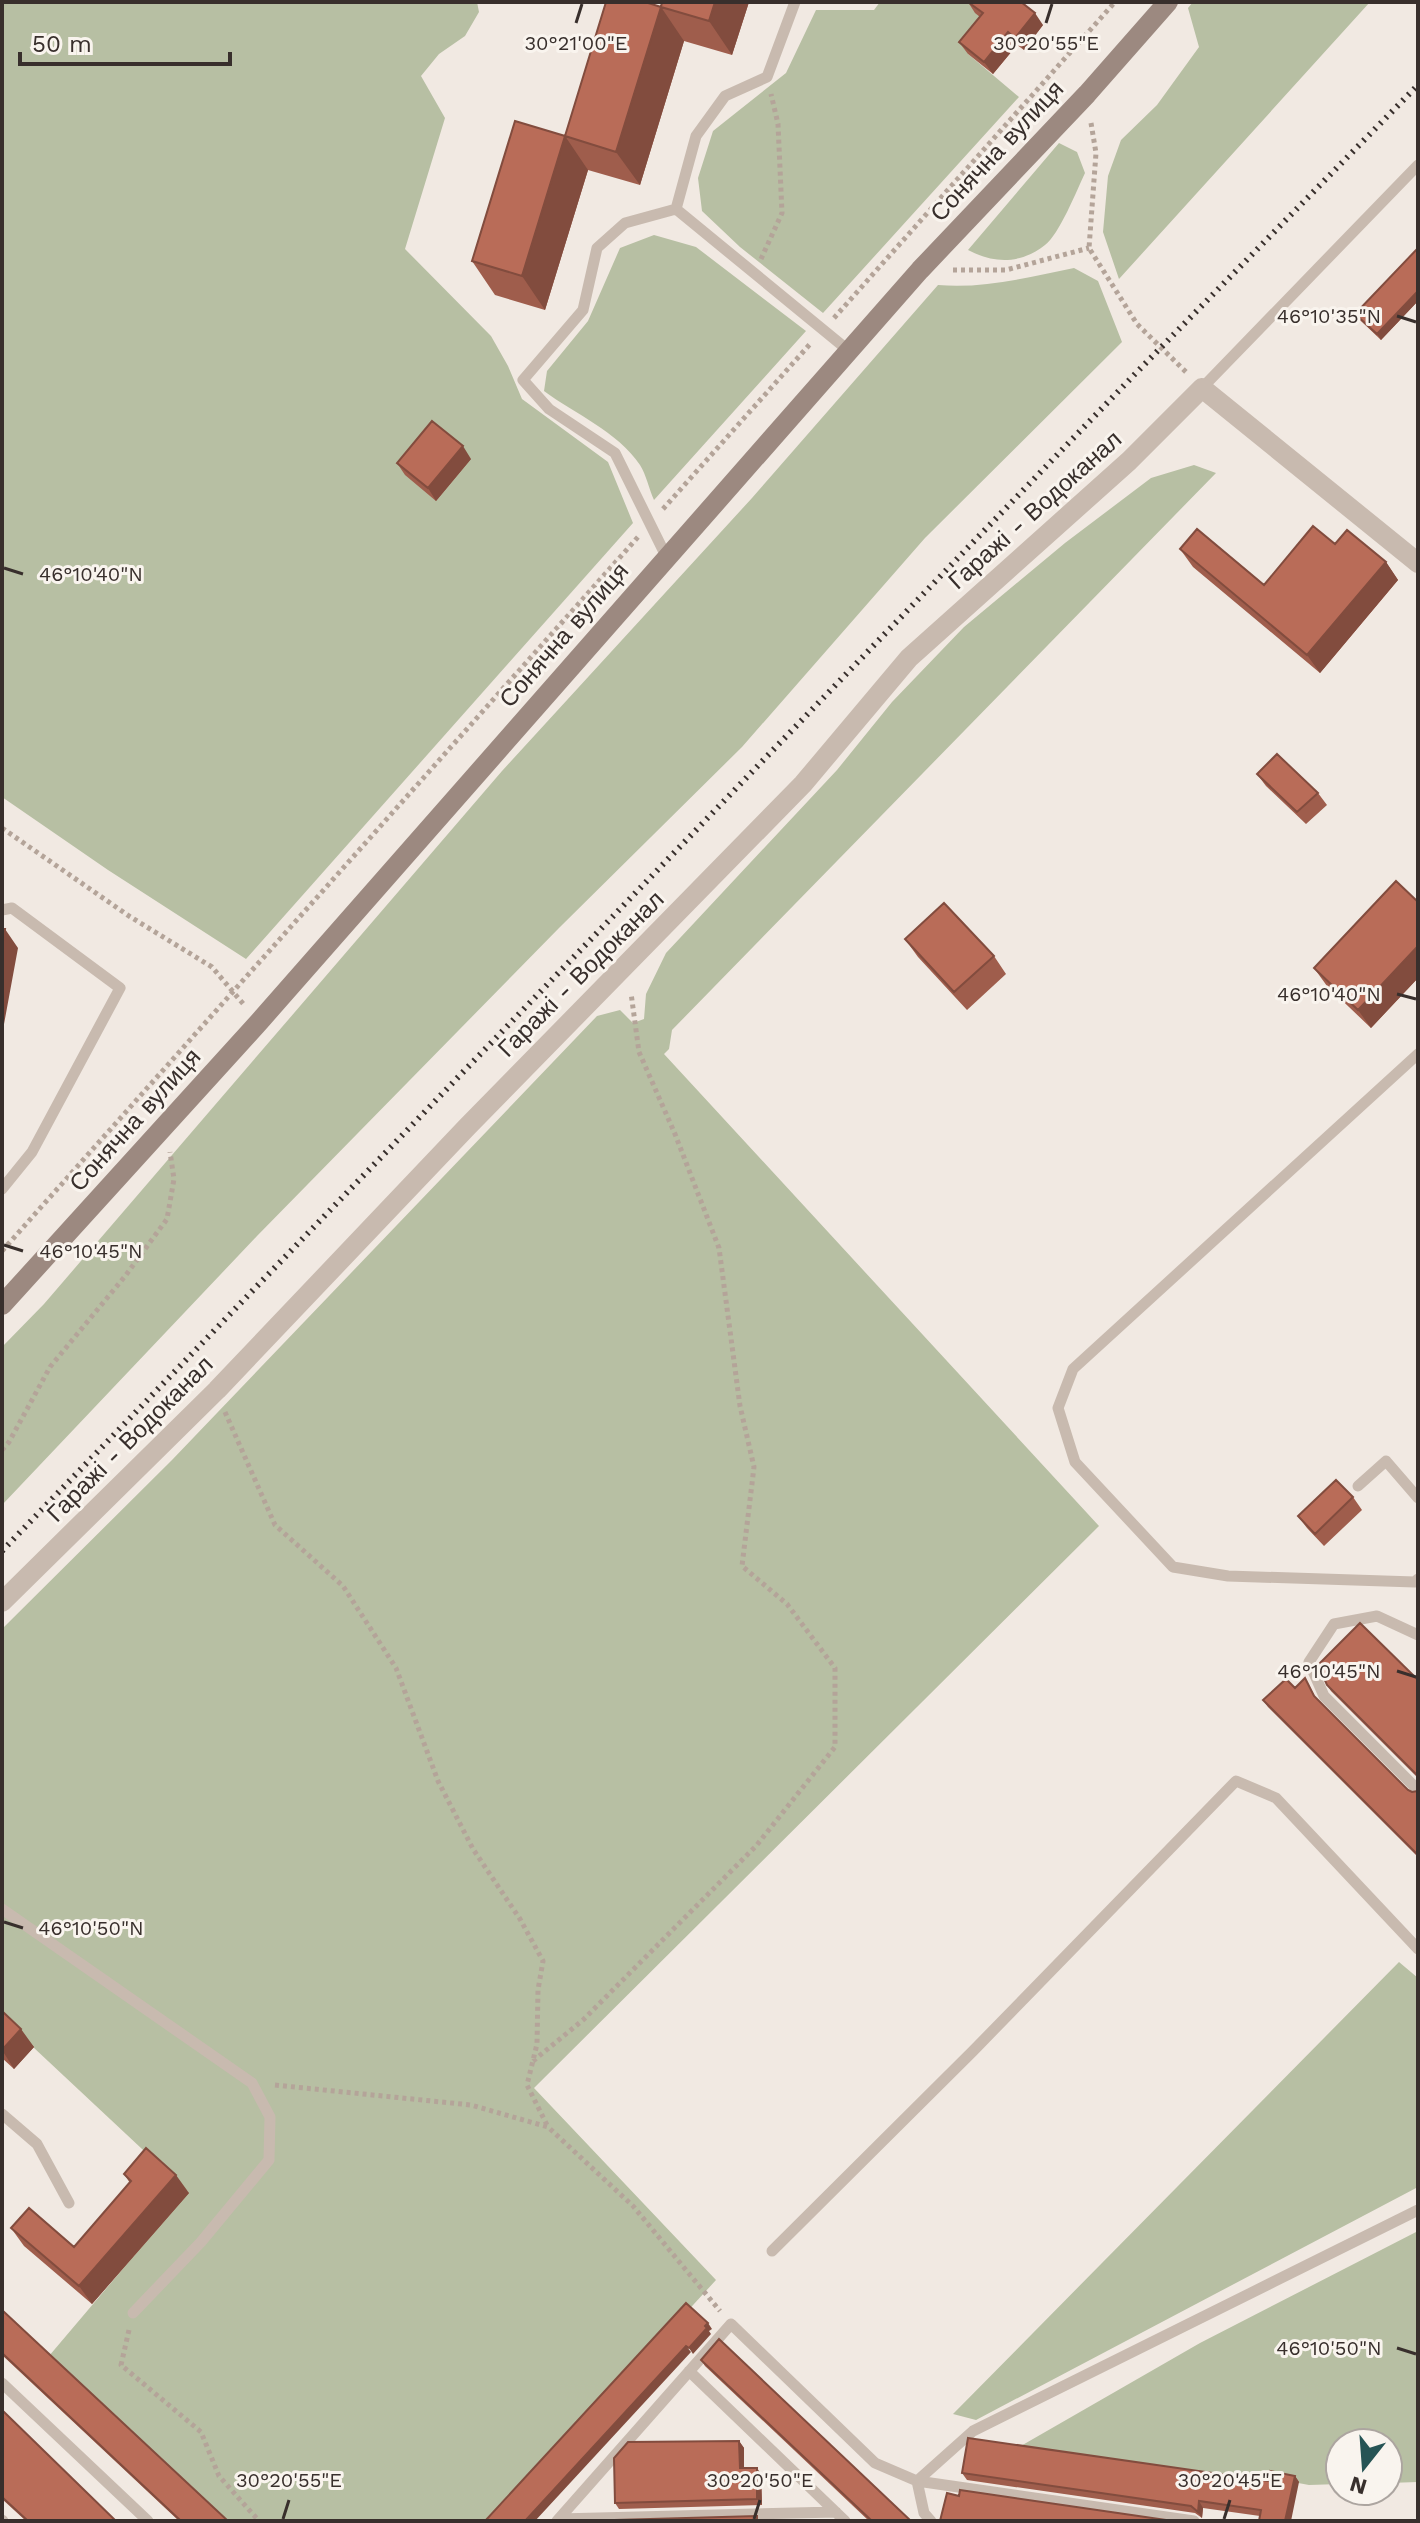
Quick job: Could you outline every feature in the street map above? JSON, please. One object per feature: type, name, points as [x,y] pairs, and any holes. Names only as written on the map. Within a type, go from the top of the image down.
[{"type":"street","name":"Сонячна вулиця","points":[[2,1305],[259,1022],[920,270],[1087,94],[1159,5]]},
{"type":"street","points":[[1202,388],[1418,563]]},
{"type":"street","name":"Гаражі - Водоканал","points":[[2,1602],[217,1390],[467,1127],[803,784],[909,658],[1129,461],[1202,388]]},
{"type":"lane","points":[[676,209],[696,136],[725,96],[767,77],[795,2]]},
{"type":"lane","points":[[1202,388],[1418,165]]},
{"type":"lane","points":[[676,209],[849,351]]},
{"type":"lane","points":[[667,558],[615,453],[549,409],[523,380],[583,310],[597,248],[625,223],[676,209]]},
{"type":"lane","points":[[2,910],[12,908],[120,988],[32,1152],[2,1189]]},
{"type":"lane","points":[[1418,1054],[1073,1369],[1058,1408],[1075,1462],[1173,1567],[1228,1576],[1415,1582],[1418,1579]]},
{"type":"lane","points":[[1358,1486],[1386,1461],[1418,1498]]},
{"type":"lane","points":[[1418,1635],[1377,1616],[1334,1624],[1309,1662],[1324,1696],[1418,1790]]},
{"type":"lane","points":[[772,2251],[973,2051],[1236,1781],[1276,1798],[1418,1949]]},
{"type":"lane","points":[[2,1909],[252,2083],[270,2117],[269,2160],[201,2242],[133,2313]]},
{"type":"lane","points":[[2,2114],[37,2144],[69,2203]]},
{"type":"lane","points":[[917,2481],[973,2431],[1418,2210]]},
{"type":"lane","points":[[558,2520],[731,2324],[875,2463],[917,2481],[1194,2521]]},
{"type":"lane","points":[[689,2371],[840,2517]]},
{"type":"lane","points":[[2,2383],[148,2521]]},
{"type":"lane","points":[[917,2481],[924,2513],[931,2521]]},
{"type":"lane","points":[[558,2520],[840,2517]]},
{"type":"path","points":[[2,1251],[1115,2]]},
{"type":"path","points":[[754,274],[782,213],[778,124],[767,77]]},
{"type":"path","points":[[1087,94],[1096,153],[1089,248],[1137,324],[1202,388]]},
{"type":"path","points":[[920,270],[1006,270],[1089,248]]},
{"type":"path","points":[[2,828],[129,916],[212,967],[259,1022]]},
{"type":"path","points":[[533,2061],[583,2020],[756,1846],[835,1747],[835,1668],[787,1604],[742,1566],[754,1467],[740,1406],[719,1248],[639,1052],[628,964]]},
{"type":"path","points":[[2,1450],[50,1367],[126,1275],[167,1219],[174,1179],[166,1124]]},
{"type":"path","points":[[217,1390],[237,1443],[275,1525],[343,1586],[396,1668],[438,1781],[473,1849],[520,1919],[543,1961],[538,1990],[537,2044],[527,2085],[548,2127],[633,2206],[731,2324]]},
{"type":"path","points":[[252,2083],[471,2105],[548,2127]]},
{"type":"path","points":[[133,2313],[121,2365],[201,2432],[219,2476],[259,2521]]},
{"type":"green space","points":[[2,2],[477,2],[479,12],[465,36],[439,54],[421,76],[445,118],[405,249],[491,336],[522,399],[608,462],[633,523],[246,959],[2,797]]},
{"type":"green space","points":[[880,2],[984,2],[991,26],[968,54],[1019,97],[823,313],[740,247],[702,211],[698,178],[713,131],[786,73],[816,10],[874,10]]},
{"type":"green space","points":[[1193,2],[1370,2],[1119,279],[1103,232],[1108,176],[1121,140],[1157,105],[1199,47],[1188,8]]},
{"type":"green space","points":[[1059,143],[1077,152],[1085,173],[1050,240],[1036,251],[1017,259],[997,260],[968,250]]},
{"type":"green space","points":[[654,235],[696,247],[806,331],[654,500],[642,469],[620,442],[544,391],[547,371],[588,321],[620,248]]},
{"type":"green space","points":[[1074,268],[1098,281],[1122,342],[925,538],[742,747],[559,928],[257,1236],[2,1505],[2,1347],[44,1304],[502,771],[752,498],[938,285],[989,284]]},
{"type":"green space","points":[[1194,465],[1216,473],[672,1030],[669,1049],[664,1054],[1099,1526],[534,2088],[716,2280],[495,2521],[226,2521],[49,2356],[188,2192],[2,2018],[2,1629],[172,1460],[597,1016],[620,1010],[633,1023],[644,1019],[646,994],[666,953],[837,770],[892,702],[964,627],[1065,543],[1151,478]]},
{"type":"green space","points":[[1399,1962],[1418,1978],[1418,2187],[976,2420],[953,2414]]},
{"type":"green space","points":[[1418,2231],[1418,2482],[1404,2482],[1404,2427],[1324,2427],[1324,2485],[1309,2485],[1245,2473],[1236,2482],[1014,2450],[1200,2343]]},
{"type":"building","points":[[606,2],[645,2],[661,7],[616,152],[565,136]]},
{"type":"building","points":[[662,2],[715,2],[709,21],[661,7]]},
{"type":"building","points":[[968,2],[1021,2],[1035,13],[1015,38],[1008,32],[984,62],[959,42],[983,13]]},
{"type":"building","points":[[515,121],[565,136],[522,276],[472,261]]},
{"type":"building","points":[[1418,248],[1418,291],[1377,334],[1355,314]]},
{"type":"building","points":[[432,421],[463,446],[428,488],[397,463]]},
{"type":"building","points":[[1313,526],[1335,544],[1347,530],[1386,562],[1307,655],[1180,549],[1197,529],[1264,585]]},
{"type":"building","points":[[1277,754],[1318,793],[1297,812],[1257,774]]},
{"type":"building","points":[[1396,881],[1418,902],[1418,946],[1358,1010],[1314,968]]},
{"type":"building","points":[[944,903],[994,956],[954,992],[905,939]]},
{"type":"building","points":[[1336,1480],[1353,1497],[1315,1534],[1298,1516]]},
{"type":"building","points":[[1360,1623],[1418,1680],[1418,1776],[1327,1685],[1318,1665]]},
{"type":"building","points":[[1305,1678],[1314,1696],[1408,1790],[1418,1791],[1418,1855],[1263,1700],[1286,1679],[1295,1688]]},
{"type":"building","points":[[2,2011],[21,2029],[2,2050]]},
{"type":"building","points":[[146,2148],[176,2175],[79,2286],[11,2228],[29,2208],[74,2247],[131,2181],[124,2174]]},
{"type":"building","points":[[686,2303],[708,2323],[689,2348],[686,2346],[525,2521],[485,2521]]},
{"type":"building","points":[[2,2310],[228,2521],[181,2521],[2,2353]]},
{"type":"building","points":[[719,2339],[911,2521],[872,2521],[701,2360]]},
{"type":"building","points":[[2,2410],[116,2521],[28,2521],[2,2497]]},
{"type":"building","points":[[968,2438],[1268,2481],[1270,2471],[1295,2476],[1285,2521],[1259,2521],[1261,2510],[1199,2501],[1198,2512],[1191,2506],[962,2473]]},
{"type":"building","points":[[739,2441],[740,2468],[757,2468],[757,2499],[615,2503],[614,2458],[628,2442]]},
{"type":"building","points":[[960,2490],[1173,2521],[940,2521],[947,2493],[959,2496]]},
{"type":"building","points":[[757,2516],[757,2521],[615,2521],[615,2520]]},
{"type":"railway","points":[[2,1551],[1135,374],[1418,85]]}]
